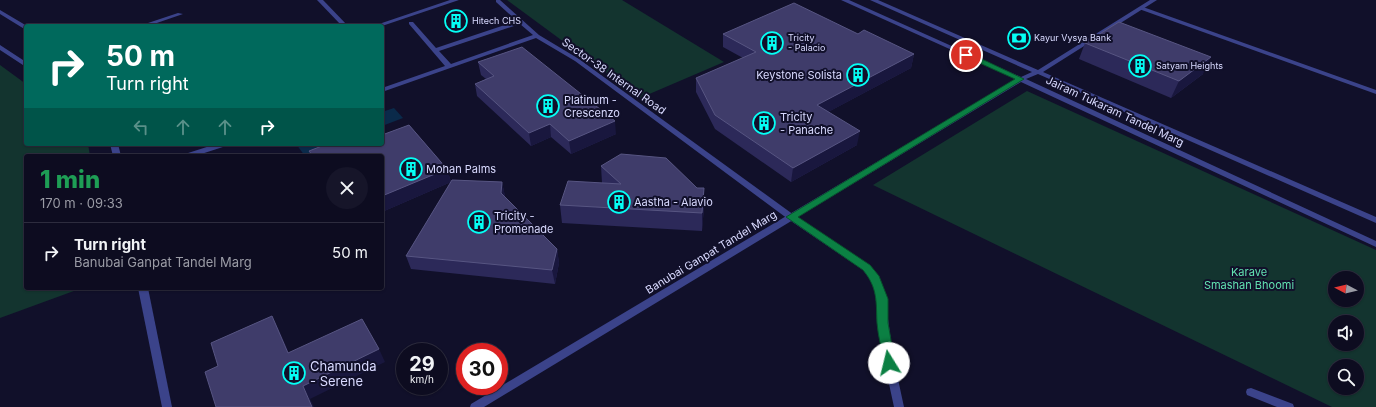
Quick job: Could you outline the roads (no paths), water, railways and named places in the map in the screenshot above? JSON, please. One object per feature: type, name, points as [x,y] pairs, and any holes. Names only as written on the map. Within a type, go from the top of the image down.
[{"type":"street","points":[[320,0],[343,24]]},
{"type":"street","points":[[382,24],[456,0]]},
{"type":"street","name":"Jairam Tukaram Tandel Marg","points":[[844,0],[1020,79],[1376,244]]},
{"type":"street","name":"Jairam Tukaram Tandel Marg","points":[[873,0],[1376,220]]},
{"type":"street","name":"Banubai Ganpat Tandel Marg","points":[[474,407],[1020,79],[1038,72],[1154,0]]},
{"type":"street","name":"Sector-38 Internal Road","points":[[498,1],[537,36],[577,60],[791,217],[866,268],[874,276],[883,299],[883,323],[894,390],[899,407]]},
{"type":"street","points":[[1141,8],[1376,92]]},
{"type":"street","points":[[0,12],[24,27]]},
{"type":"street","points":[[148,24],[180,14]]},
{"type":"street","points":[[435,50],[521,22]]},
{"type":"street","points":[[411,23],[449,66]]},
{"type":"street","points":[[384,89],[537,36]]},
{"type":"street","points":[[0,47],[24,64]]},
{"type":"street","points":[[194,154],[217,146]]},
{"type":"street","points":[[143,290],[167,407]]},
{"type":"street","points":[[1251,392],[1289,407]]},
{"type":"water","points":[[394,108],[403,118],[384,125],[384,111]]},
{"type":"water","points":[[298,146],[331,146],[310,154],[304,154]]},
{"type":"place","name":"Hitech CHS","points":[[456,21]]},
{"type":"place","name":"Kayur Vysya Bank","points":[[1019,38]]},
{"type":"place","name":"Tricity - Palacio","points":[[772,43]]},
{"type":"place","name":"Satyam Heights","points":[[1140,66]]},
{"type":"place","name":"Keystone Solista","points":[[858,75]]},
{"type":"place","name":"Platinum - Crescenzo","points":[[548,106]]},
{"type":"place","name":"Tricity - Panache","points":[[764,123]]},
{"type":"place","name":"Mohan Palms","points":[[411,169]]},
{"type":"place","name":"Aastha - Alavio","points":[[619,202]]},
{"type":"place","name":"Tricity - Promenade","points":[[479,222]]},
{"type":"place","name":"Chamunda - Serene","points":[[294,373]]},
{"type":"park label","name":"Karave Smashan Bhoomi","points":[[1249,278]]}]
